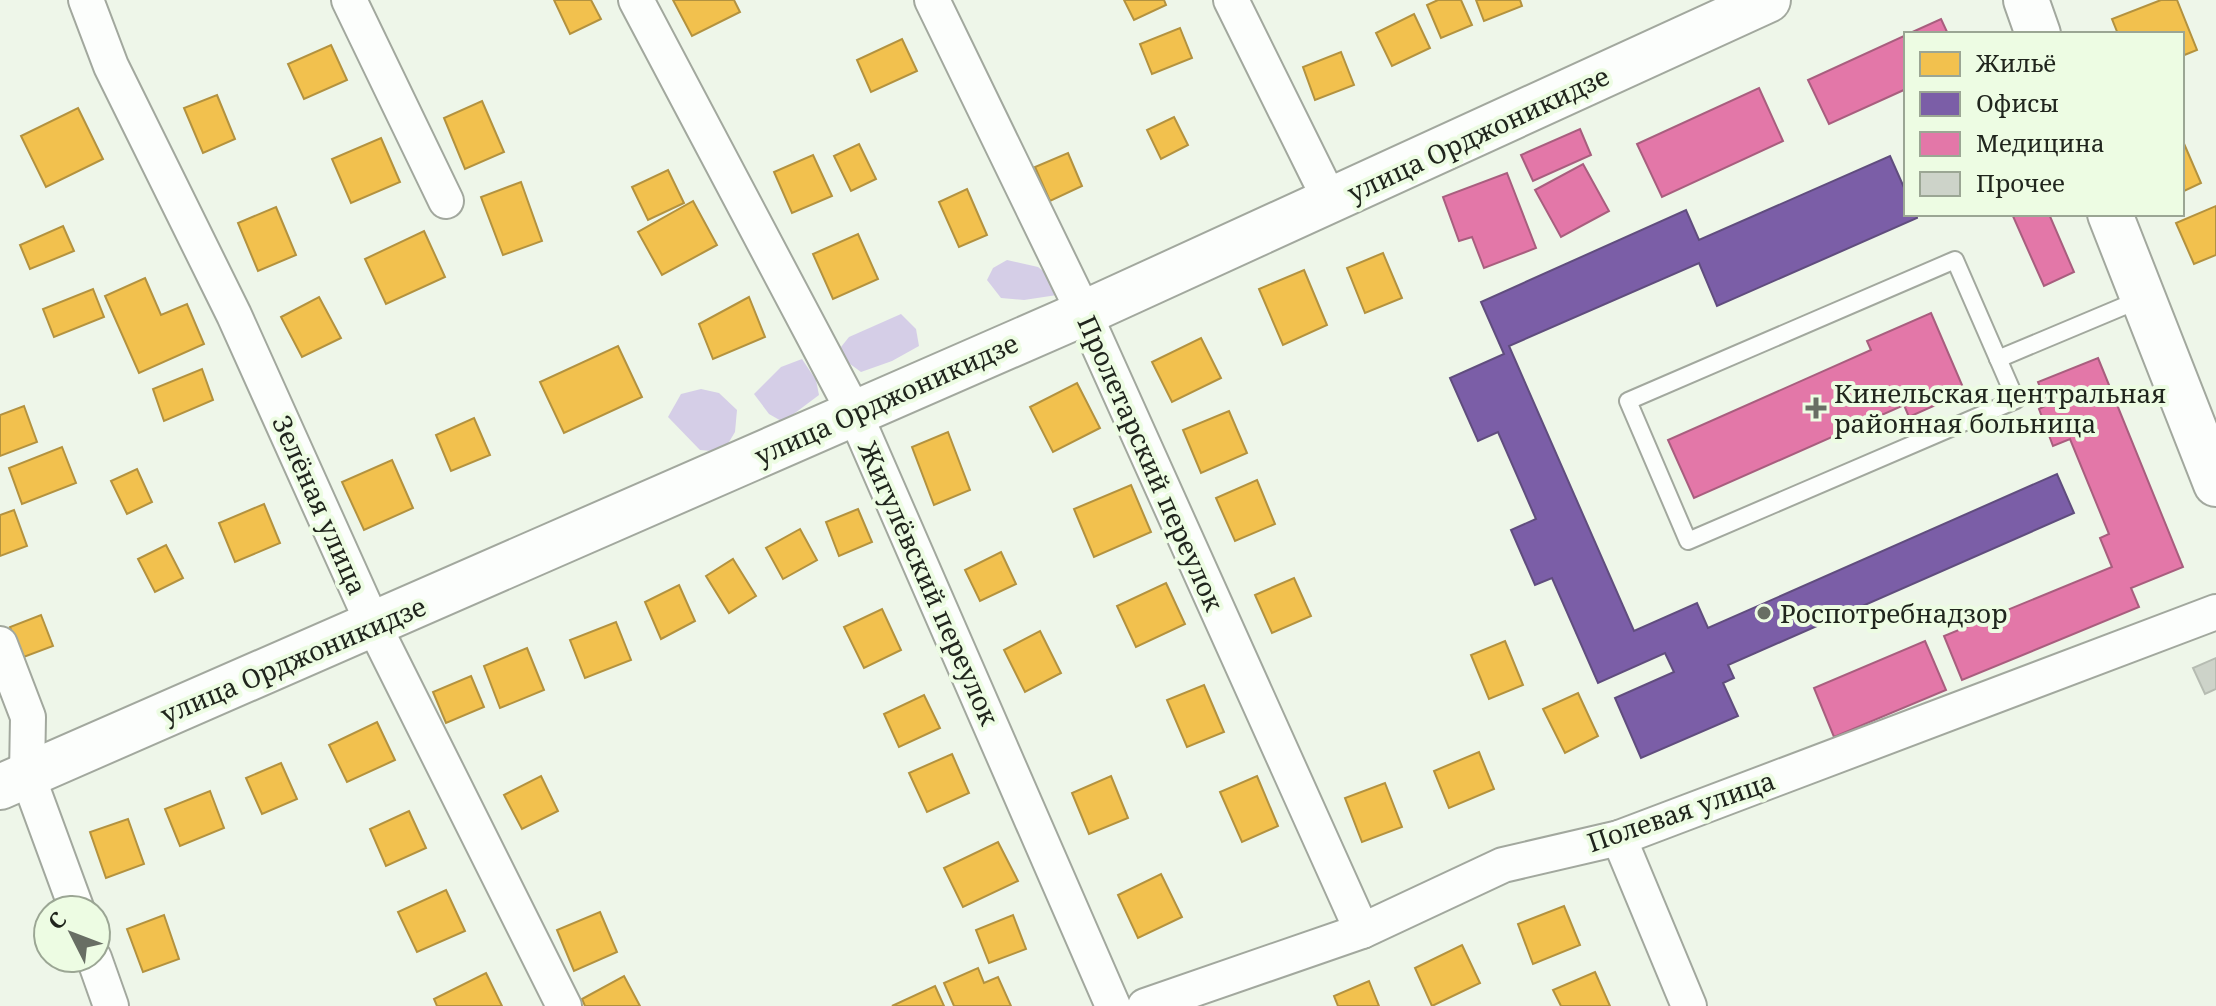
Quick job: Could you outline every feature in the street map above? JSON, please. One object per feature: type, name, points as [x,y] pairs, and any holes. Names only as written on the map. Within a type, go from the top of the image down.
[{"type":"street","name":"Зелёная улица","points":[[86,0],[111,66],[234,315],[374,626],[564,1006]]},
{"type":"street","points":[[349,0],[446,201]]},
{"type":"street","name":"Жигулёвский переулок","points":[[636,0],[854,412],[1113,1006]]},
{"type":"street","name":"Пролетарский переулок","points":[[932,0],[1084,313],[1362,931]]},
{"type":"street","points":[[1231,0],[1331,202]]},
{"type":"street","name":"улица Орджоникидзе","points":[[14,781],[1084,313],[1768,0]]},
{"type":"street","points":[[2026,0],[2037,32]]},
{"type":"street","points":[[2111,216],[2216,484]]},
{"type":"street","name":"Полевая улица","points":[[1145,1006],[1362,931],[1503,865],[1619,838],[2216,612]]},
{"type":"street","points":[[0,644],[28,717],[14,781],[69,894]]},
{"type":"street","points":[[1619,838],[1689,1006]]},
{"type":"street","points":[[100,974],[111,1006]]},
{"type":"lane","points":[[1955,260],[1998,359],[2016,400],[1688,541],[1628,401],[1955,260]]},
{"type":"lane","points":[[1998,359],[2144,298]]},
{"type":"shaded area","points":[[1007,260],[1038,267],[1057,282],[1057,295],[1024,300],[1001,298],[987,280],[993,268]]},
{"type":"shaded area","points":[[901,314],[916,329],[919,346],[892,361],[861,372],[846,361],[841,347],[849,337]]},
{"type":"shaded area","points":[[802,359],[816,380],[819,395],[783,422],[769,414],[754,394],[781,367]]},
{"type":"shaded area","points":[[701,389],[719,393],[737,410],[735,432],[723,452],[700,450],[668,417],[681,394]]},
{"type":"building: Жильё","points":[[554,0],[591,0],[601,19],[570,34]]},
{"type":"building: Жильё","points":[[673,0],[734,0],[740,12],[692,36]]},
{"type":"building: Жильё","points":[[1124,0],[1164,0],[1166,5],[1134,20]]},
{"type":"building: Жильё","points":[[1438,0],[1461,0],[1472,25],[1441,38],[1427,5]]},
{"type":"building: Жильё","points":[[1476,0],[1520,0],[1522,6],[1484,21]]},
{"type":"building: Жильё","points":[[2161,0],[2177,0],[2197,50],[2184,55],[2184,32],[2117,32],[2112,19]]},
{"type":"building: Жильё","points":[[1414,14],[1430,48],[1392,66],[1376,33]]},
{"type":"building: Жильё","points":[[1180,28],[1192,58],[1152,74],[1140,44]]},
{"type":"building: Жильё","points":[[902,39],[917,71],[871,92],[857,60]]},
{"type":"building: Жильё","points":[[331,45],[347,80],[304,99],[288,64]]},
{"type":"building: Жильё","points":[[1341,52],[1354,85],[1315,100],[1303,67]]},
{"type":"building: Жильё","points":[[217,95],[235,139],[203,153],[184,108]]},
{"type":"building: Жильё","points":[[482,101],[504,152],[465,169],[444,118]]},
{"type":"building: Жильё","points":[[78,108],[103,159],[46,187],[21,136]]},
{"type":"building: Жильё","points":[[1174,117],[1188,145],[1161,159],[1147,130]]},
{"type":"building: Жильё","points":[[381,138],[400,182],[351,203],[332,159]]},
{"type":"building: Жильё","points":[[859,144],[876,179],[851,191],[834,156]]},
{"type":"building: Жильё","points":[[2184,144],[2201,183],[2184,191]]},
{"type":"building: Жильё","points":[[1068,153],[1082,186],[1050,201],[1035,167]]},
{"type":"building: Жильё","points":[[813,155],[832,196],[792,213],[774,172]]},
{"type":"building: Жильё","points":[[668,170],[684,203],[648,220],[632,187]]},
{"type":"building: Жильё","points":[[521,182],[542,241],[503,255],[481,197]]},
{"type":"building: Жильё","points":[[967,189],[987,235],[959,247],[939,202]]},
{"type":"building: Жильё","points":[[693,201],[717,245],[662,275],[638,232]]},
{"type":"building: Жильё","points":[[2216,206],[2216,255],[2194,264],[2176,223]]},
{"type":"building: Жильё","points":[[276,207],[296,255],[258,271],[238,223]]},
{"type":"building: Жильё","points":[[63,226],[74,251],[30,269],[20,245]]},
{"type":"building: Жильё","points":[[424,231],[445,277],[386,304],[365,259]]},
{"type":"building: Жильё","points":[[858,234],[878,279],[833,299],[813,254]]},
{"type":"building: Жильё","points":[[1383,253],[1402,298],[1365,313],[1347,268]]},
{"type":"building: Жильё","points":[[1304,270],[1327,325],[1283,345],[1259,289]]},
{"type":"building: Жильё","points":[[145,278],[161,315],[187,304],[204,344],[139,373],[105,296]]},
{"type":"building: Жильё","points":[[93,289],[104,317],[54,337],[43,309]]},
{"type":"building: Жильё","points":[[319,297],[341,338],[302,357],[281,317]]},
{"type":"building: Жильё","points":[[749,297],[765,337],[713,359],[699,324]]},
{"type":"building: Жильё","points":[[1201,338],[1221,378],[1172,402],[1152,362]]},
{"type":"building: Жильё","points":[[618,346],[642,397],[564,433],[540,382]]},
{"type":"building: Жильё","points":[[202,369],[213,400],[164,421],[153,389]]},
{"type":"building: Жильё","points":[[1077,383],[1100,428],[1053,452],[1030,407]]},
{"type":"building: Жильё","points":[[24,406],[37,442],[0,456],[0,415]]},
{"type":"building: Жильё","points":[[1229,411],[1247,453],[1201,473],[1183,430]]},
{"type":"building: Жильё","points":[[474,418],[490,455],[451,471],[436,435]]},
{"type":"building: Жильё","points":[[948,432],[970,490],[934,505],[912,447]]},
{"type":"building: Жильё","points":[[62,447],[76,483],[22,504],[9,468]]},
{"type":"building: Жильё","points":[[392,460],[413,508],[364,530],[342,482]]},
{"type":"building: Жильё","points":[[137,469],[152,502],[127,514],[111,481]]},
{"type":"building: Жильё","points":[[1257,480],[1275,524],[1235,541],[1216,498]]},
{"type":"building: Жильё","points":[[1131,485],[1151,532],[1094,557],[1074,509]]},
{"type":"building: Жильё","points":[[264,504],[280,543],[235,562],[219,523]]},
{"type":"building: Жильё","points":[[858,509],[872,542],[839,556],[826,522]]},
{"type":"building: Жильё","points":[[14,510],[27,546],[0,556],[0,515]]},
{"type":"building: Жильё","points":[[800,529],[817,560],[783,579],[766,548]]},
{"type":"building: Жильё","points":[[166,545],[183,578],[155,592],[138,559]]},
{"type":"building: Жильё","points":[[1001,552],[1016,584],[980,601],[965,570]]},
{"type":"building: Жильё","points":[[733,559],[756,596],[729,613],[706,576]]},
{"type":"building: Жильё","points":[[1294,578],[1311,616],[1272,633],[1255,595]]},
{"type":"building: Жильё","points":[[1166,583],[1185,624],[1136,647],[1117,606]]},
{"type":"building: Жильё","points":[[679,585],[695,621],[661,639],[645,602]]},
{"type":"building: Жильё","points":[[882,609],[901,650],[864,668],[844,627]]},
{"type":"building: Жильё","points":[[41,615],[53,646],[21,658],[10,627]]},
{"type":"building: Жильё","points":[[616,622],[631,660],[585,678],[570,640]]},
{"type":"building: Жильё","points":[[1040,631],[1061,673],[1025,692],[1004,650]]},
{"type":"building: Жильё","points":[[1505,641],[1523,685],[1489,699],[1471,655]]},
{"type":"building: Жильё","points":[[527,648],[544,690],[500,708],[484,666]]},
{"type":"building: Жильё","points":[[471,676],[484,707],[446,723],[433,692]]},
{"type":"building: Жильё","points":[[1204,685],[1224,732],[1187,747],[1167,700]]},
{"type":"building: Жильё","points":[[1578,693],[1598,736],[1565,753],[1543,709]]},
{"type":"building: Жильё","points":[[924,695],[940,728],[899,747],[884,714]]},
{"type":"building: Жильё","points":[[377,722],[395,760],[347,782],[329,745]]},
{"type":"building: Жильё","points":[[1479,752],[1494,789],[1449,808],[1434,771]]},
{"type":"building: Жильё","points":[[952,754],[969,793],[927,812],[909,773]]},
{"type":"building: Жильё","points":[[281,763],[297,799],[262,814],[246,778]]},
{"type":"building: Жильё","points":[[541,776],[558,811],[522,829],[504,795]]},
{"type":"building: Жильё","points":[[1111,776],[1128,818],[1089,834],[1072,793]]},
{"type":"building: Жильё","points":[[1257,776],[1278,826],[1242,842],[1220,792]]},
{"type":"building: Жильё","points":[[1385,783],[1402,827],[1362,842],[1345,798]]},
{"type":"building: Жильё","points":[[210,791],[224,828],[180,846],[165,809]]},
{"type":"building: Жильё","points":[[409,811],[426,848],[386,866],[370,829]]},
{"type":"building: Жильё","points":[[128,819],[144,864],[106,878],[90,832]]},
{"type":"building: Жильё","points":[[998,842],[1018,881],[963,907],[944,868]]},
{"type":"building: Жильё","points":[[1161,874],[1182,917],[1138,938],[1118,895]]},
{"type":"building: Жильё","points":[[446,890],[465,931],[417,952],[398,912]]},
{"type":"building: Жильё","points":[[1564,906],[1580,945],[1533,964],[1518,924]]},
{"type":"building: Жильё","points":[[600,912],[617,952],[574,971],[557,930]]},
{"type":"building: Жильё","points":[[164,915],[179,959],[143,972],[127,929]]},
{"type":"building: Жильё","points":[[1013,915],[1026,949],[989,963],[976,930]]},
{"type":"building: Жильё","points":[[1462,945],[1480,983],[1432,1006],[1415,968]]},
{"type":"building: Жильё","points":[[978,968],[984,983],[998,977],[1011,1006],[954,1006],[944,983]]},
{"type":"building: Жильё","points":[[1595,972],[1610,1006],[1561,1006],[1553,990]]},
{"type":"building: Жильё","points":[[486,973],[502,1006],[437,1006],[434,999]]},
{"type":"building: Жильё","points":[[624,976],[640,1006],[585,1006],[582,999]]},
{"type":"building: Жильё","points":[[1369,981],[1379,1006],[1338,1006],[1334,996]]},
{"type":"building: Жильё","points":[[935,986],[944,1006],[892,1006]]},
{"type":"building: Офисы","points":[[1890,156],[1904,188],[1904,216],[1917,218],[1717,306],[1699,263],[1509,346],[1634,631],[1697,603],[1708,628],[2057,474],[2074,513],[1728,665],[1734,678],[1723,683],[1738,716],[1641,758],[1615,698],[1674,672],[1665,653],[1598,683],[1552,578],[1535,585],[1511,530],[1536,519],[1498,432],[1478,441],[1450,378],[1504,354],[1481,302],[1686,210],[1699,240]]},
{"type":"building: Медицина","points":[[1941,19],[1947,32],[1912,32]]},
{"type":"building: Медицина","points":[[1904,36],[1904,90],[1829,124],[1808,80]]},
{"type":"building: Медицина","points":[[1759,88],[1783,141],[1662,197],[1637,144]]},
{"type":"building: Медицина","points":[[1580,129],[1591,155],[1533,181],[1521,155]]},
{"type":"building: Медицина","points":[[1583,164],[1609,211],[1561,237],[1535,190]]},
{"type":"building: Медицина","points":[[1507,173],[1536,248],[1484,268],[1472,237],[1459,241],[1443,197]]},
{"type":"building: Медицина","points":[[2013,216],[2050,216],[2074,272],[2044,286]]},
{"type":"building: Медицина","points":[[1931,313],[1965,392],[1909,417],[1904,405],[1694,498],[1668,440],[1871,350],[1867,341]]},
{"type":"building: Медицина","points":[[2098,358],[2183,567],[2131,588],[2139,607],[1962,680],[1944,636],[2112,567],[2100,538],[2109,534],[2070,439],[2053,446],[2039,409],[2047,405],[2038,382]]},
{"type":"building: Медицина","points":[[1925,641],[1946,690],[1834,737],[1814,688]]},
{"type":"building: Прочее","points":[[2216,658],[2216,689],[2205,694],[2193,668]]},
{"type":"place","name":"Кинельская центральная районная больница","points":[[1816,408]]},
{"type":"place","name":"Роспотребнадзор","points":[[1764,613]]}]
